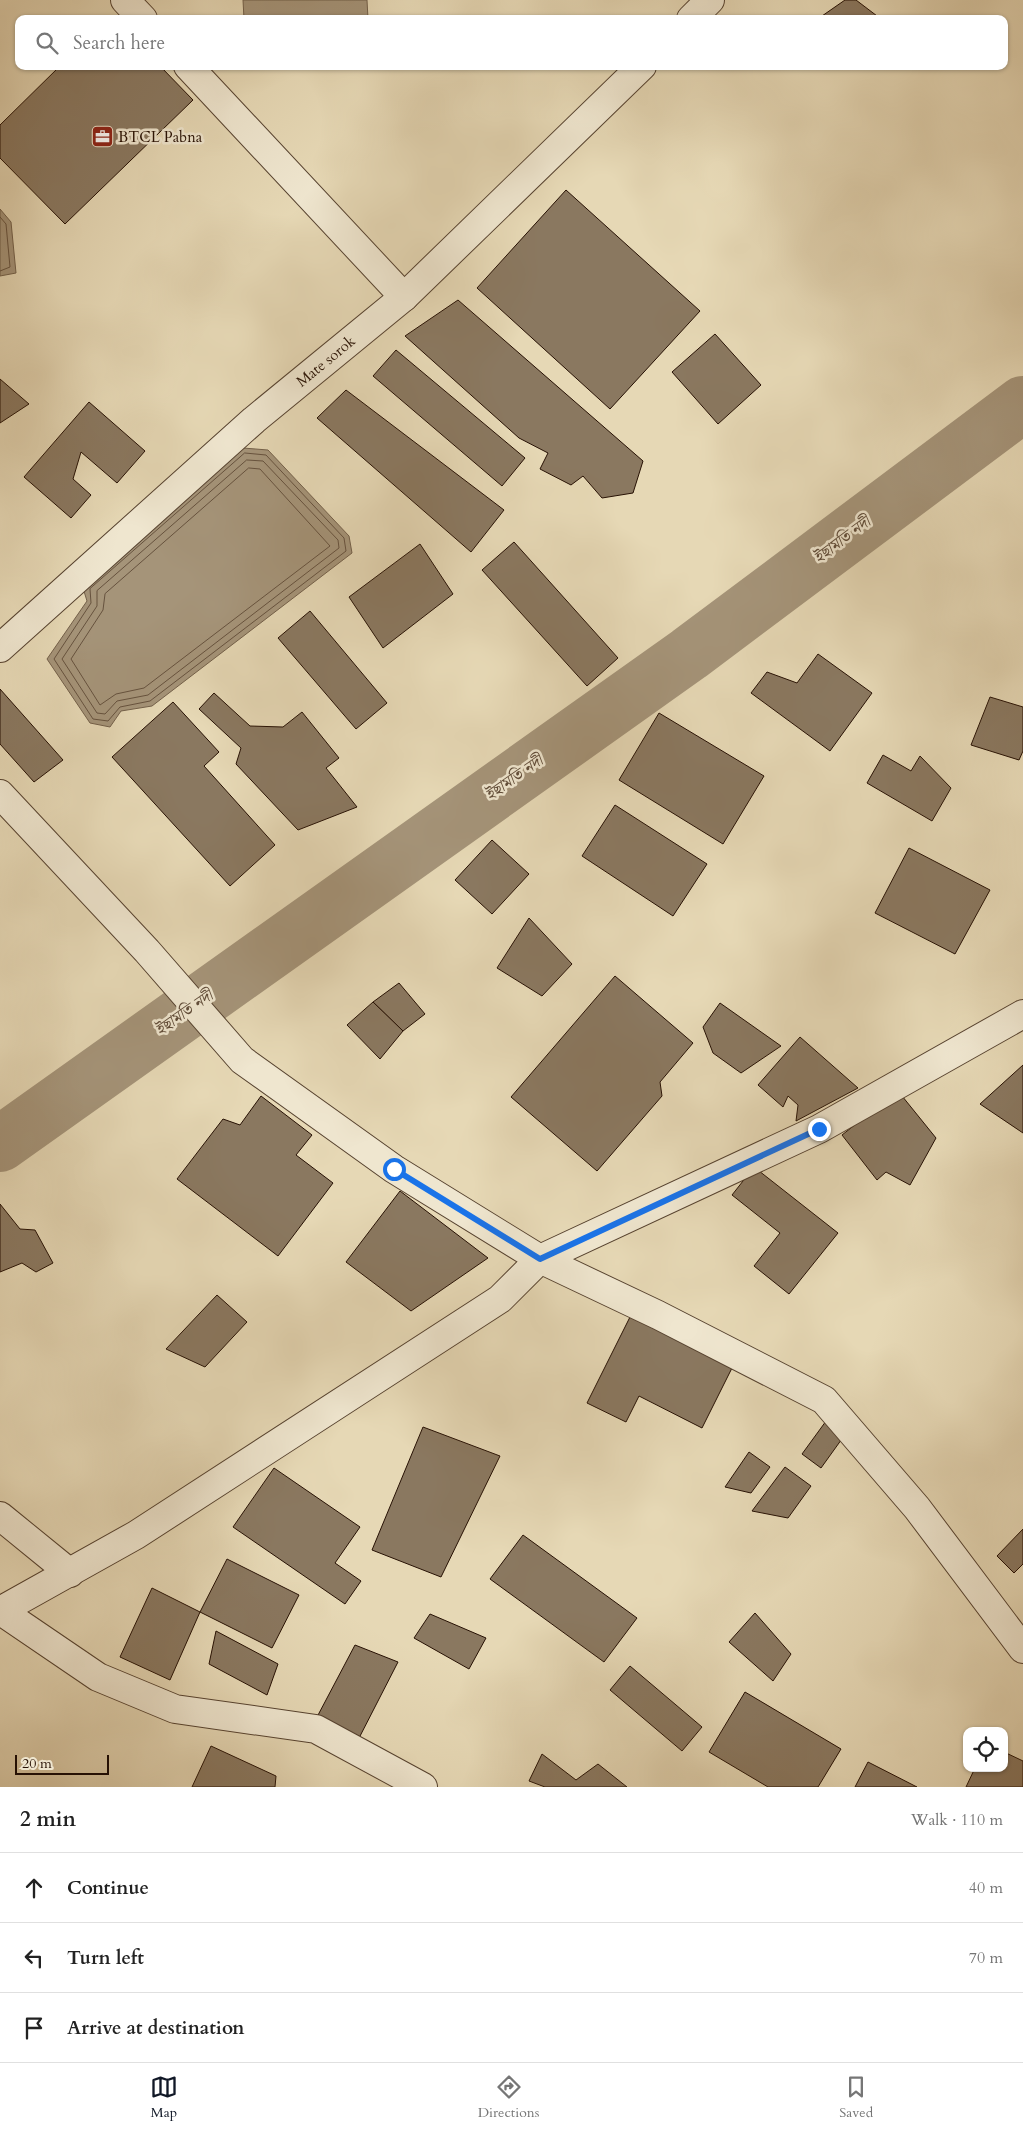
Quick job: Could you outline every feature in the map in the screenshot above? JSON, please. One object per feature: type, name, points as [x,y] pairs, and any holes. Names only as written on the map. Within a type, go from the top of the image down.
[{"type":"street","points":[[125,0],[138,15]]},
{"type":"street","points":[[695,15],[710,0]]},
{"type":"street","points":[[192,70],[404,297]]},
{"type":"street","name":"Mate sorok","points":[[0,648],[254,420],[404,297],[638,70]]},
{"type":"street","points":[[0,794],[147,951],[242,1060],[394,1169],[540,1259],[658,1315],[824,1400],[917,1508],[1023,1649]]},
{"type":"street","points":[[423,1787],[316,1729],[175,1708],[98,1677],[1,1611],[70,1574],[136,1535],[500,1299],[540,1259],[819,1129],[1023,1014]]},
{"type":"street","points":[[0,1516],[70,1574]]},
{"type":"water","points":[[243,0],[367,0],[368,15],[244,15]]},
{"type":"water","points":[[0,209],[11,222],[16,273],[0,276]]},
{"type":"water","points":[[243,448],[268,450],[349,536],[352,553],[152,706],[121,711],[110,727],[90,723],[47,659],[87,601],[83,588]]},
{"type":"building","points":[[845,0],[856,0],[876,15],[823,15]]},
{"type":"building","points":[[56,70],[164,70],[193,100],[65,224],[0,158],[0,125]]},
{"type":"building","points":[[566,190],[700,311],[610,409],[477,288]]},
{"type":"building","points":[[458,300],[643,461],[633,493],[602,498],[583,476],[571,485],[540,469],[548,453],[519,438],[405,336]]},
{"type":"building","points":[[715,334],[761,385],[718,424],[672,372]]},
{"type":"building","points":[[396,350],[525,458],[502,486],[373,376]]},
{"type":"building","points":[[0,379],[29,404],[0,423]]},
{"type":"building","points":[[346,390],[504,510],[471,552],[317,418]]},
{"type":"building","points":[[89,402],[145,451],[117,483],[81,452],[73,479],[91,495],[71,518],[24,477]]},
{"type":"building","points":[[514,542],[618,658],[587,686],[482,570]]},
{"type":"building","points":[[420,544],[453,594],[383,648],[349,597]]},
{"type":"building","points":[[310,611],[387,703],[356,729],[278,638]]},
{"type":"building","points":[[818,654],[872,693],[830,751],[751,693],[767,672],[797,683]]},
{"type":"building","points":[[0,689],[63,760],[34,782],[0,744]]},
{"type":"building","points":[[214,693],[250,726],[283,727],[302,712],[339,758],[326,768],[357,807],[298,830],[236,764],[241,748],[199,709]]},
{"type":"building","points":[[990,697],[1023,707],[1023,751],[1019,760],[971,745]]},
{"type":"building","points":[[173,702],[219,752],[204,766],[275,845],[230,886],[112,757]]},
{"type":"building","points":[[659,713],[764,776],[723,844],[619,780]]},
{"type":"building","points":[[883,755],[911,771],[920,756],[951,788],[932,821],[867,783]]},
{"type":"building","points":[[615,805],[707,864],[673,916],[582,856]]},
{"type":"building","points":[[492,840],[529,874],[492,914],[455,880]]},
{"type":"building","points":[[909,848],[990,890],[955,954],[875,913]]},
{"type":"building","points":[[529,918],[572,964],[542,996],[497,968]]},
{"type":"building","points":[[615,976],[693,1043],[660,1082],[662,1096],[597,1171],[511,1097]]},
{"type":"building","points":[[399,983],[425,1014],[403,1031],[373,1002]]},
{"type":"building","points":[[373,1002],[403,1031],[380,1059],[347,1025]]},
{"type":"building","points":[[720,1003],[781,1046],[741,1073],[713,1053],[703,1027]]},
{"type":"building","points":[[800,1037],[858,1088],[796,1121],[798,1105],[788,1096],[783,1107],[758,1085]]},
{"type":"building","points":[[1023,1065],[1023,1133],[980,1104]]},
{"type":"building","points":[[898,1091],[936,1138],[910,1185],[886,1172],[877,1180],[842,1135]]},
{"type":"building","points":[[261,1096],[312,1135],[296,1155],[333,1183],[278,1256],[177,1179],[223,1119],[240,1125]]},
{"type":"building","points":[[754,1167],[838,1233],[789,1294],[754,1266],[780,1233],[732,1195]]},
{"type":"building","points":[[400,1191],[488,1258],[411,1311],[346,1262]]},
{"type":"building","points":[[0,1204],[20,1229],[35,1230],[53,1263],[36,1272],[22,1263],[0,1272]]},
{"type":"building","points":[[217,1295],[247,1322],[205,1367],[166,1349]]},
{"type":"building","points":[[635,1307],[737,1358],[702,1428],[639,1396],[626,1422],[587,1403]]},
{"type":"building","points":[[829,1417],[844,1436],[821,1468],[802,1454]]},
{"type":"building","points":[[423,1427],[500,1456],[441,1577],[372,1550]]},
{"type":"building","points":[[749,1452],[770,1467],[751,1493],[725,1487]]},
{"type":"building","points":[[785,1467],[811,1486],[788,1518],[752,1511]]},
{"type":"building","points":[[274,1468],[360,1527],[335,1563],[361,1581],[345,1604],[233,1527]]},
{"type":"building","points":[[1023,1529],[1023,1564],[1014,1573],[997,1556]]},
{"type":"building","points":[[523,1535],[637,1618],[604,1662],[490,1579]]},
{"type":"building","points":[[227,1559],[299,1595],[272,1648],[200,1612]]},
{"type":"building","points":[[152,1588],[200,1612],[170,1680],[120,1657]]},
{"type":"building","points":[[755,1613],[791,1654],[773,1681],[729,1642]]},
{"type":"building","points":[[430,1614],[486,1638],[469,1669],[414,1638]]},
{"type":"building","points":[[216,1631],[278,1664],[267,1695],[209,1664]]},
{"type":"building","points":[[355,1645],[398,1662],[358,1740],[317,1717]]},
{"type":"building","points":[[630,1666],[702,1727],[682,1751],[610,1690]]},
{"type":"building","points":[[745,1692],[841,1749],[818,1787],[768,1787],[709,1752]]},
{"type":"building","points":[[211,1746],[276,1776],[275,1787],[192,1787]]},
{"type":"building","points":[[542,1754],[576,1780],[598,1764],[627,1787],[545,1787],[529,1781]]},
{"type":"building","points":[[1008,1754],[1023,1761],[1023,1787],[966,1787],[973,1772],[1008,1772]]},
{"type":"building","points":[[868,1762],[917,1787],[855,1787]]},
{"type":"waterway","name":"ইছামতি নদী","points":[[0,1144],[689,654],[1023,404]]},
{"type":"place","name":"BTCL Pabna","points":[[102,137]]},
{"type":"route","points":[[394,1169],[540,1259],[819,1129]]}]
